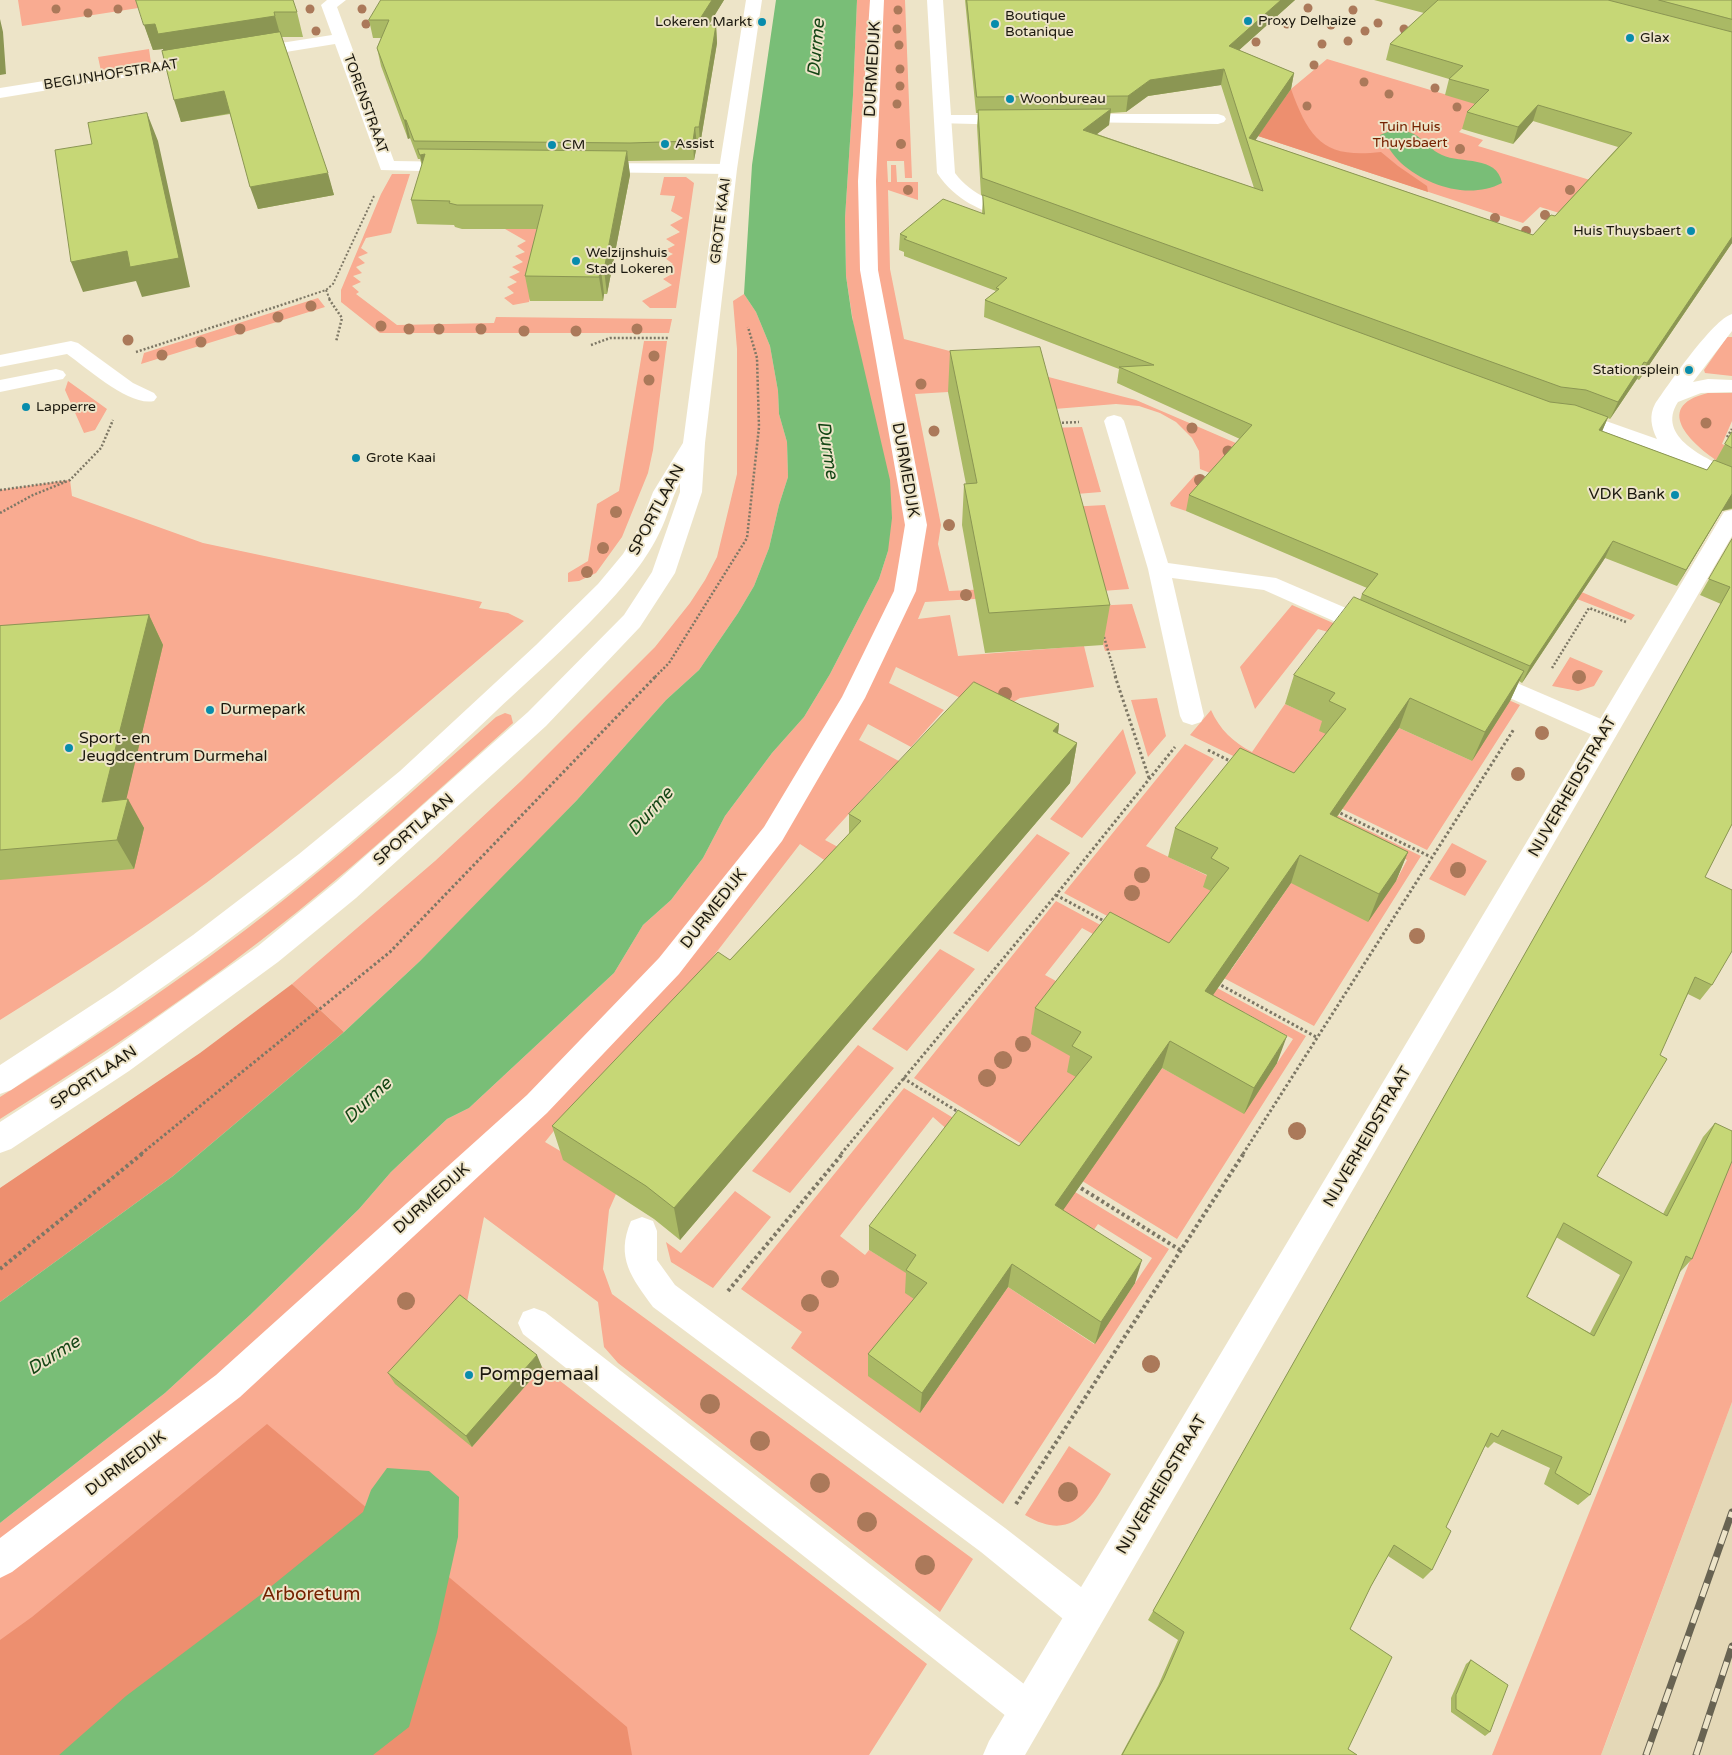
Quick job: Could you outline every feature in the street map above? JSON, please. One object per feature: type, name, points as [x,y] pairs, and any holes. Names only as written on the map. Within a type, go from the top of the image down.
[{"type":"street","name":"GROTE KAAI","points":[[694,443],[728,169],[754,0]]},
{"type":"street","points":[[935,0],[946,173],[951,183],[970,199],[1036,224]]},
{"type":"street","name":"TORENSTRAAT","points":[[334,3],[341,38],[387,166],[473,167]]},
{"type":"street","points":[[237,55],[341,38]]},
{"type":"street","name":"BEGIJNHOFSTRAAT","points":[[0,93],[218,58]]},
{"type":"street","points":[[572,168],[728,169]]},
{"type":"street","points":[[1690,458],[1666,438],[1662,428],[1662,411],[1716,334],[1732,320]]},
{"type":"street","points":[[0,386],[56,375]]},
{"type":"street","points":[[1671,398],[1694,387],[1715,384],[1732,386]]},
{"type":"street","points":[[1551,412],[1579,416],[1690,458],[1732,478]]},
{"type":"street","name":"SPORTLAAN","points":[[0,1080],[117,1004],[203,943],[309,862],[409,778],[545,651],[611,584],[632,559],[651,526],[664,492],[694,443]]},
{"type":"street","name":"SPORTLAAN","points":[[0,1140],[118,1062],[268,954],[361,877],[450,799],[544,712],[632,621],[663,573],[691,492],[694,443]]},
{"type":"street","name":"NIJVERHEIDSTRAAT","points":[[1003,1755],[1732,517]]},
{"type":"lane","name":"DURMEDIJK","points":[[0,1560],[228,1386],[537,1104],[669,966],[773,834],[853,698],[905,591],[916,525],[869,270],[867,181],[877,0]]},
{"type":"lane","points":[[1054,120],[1218,119]]},
{"type":"lane","points":[[942,120],[1024,120]]},
{"type":"lane","points":[[0,362],[71,347],[126,387],[147,397]]},
{"type":"lane","points":[[1114,421],[1159,569],[1192,716]]},
{"type":"lane","points":[[1159,569],[1268,583],[1396,639]]},
{"type":"lane","points":[[1460,667],[1606,731]]},
{"type":"lane","points":[[642,1231],[641,1264],[664,1296],[993,1540],[1086,1614]]},
{"type":"lane","points":[[534,1323],[1029,1711]]},
{"type":"path","points":[[0,513],[33,495],[70,480],[101,448],[132,372],[130,354],[326,290],[333,284],[387,166]]},
{"type":"path","points":[[326,290],[330,301],[342,318],[336,342]]},
{"type":"path","points":[[591,345],[610,338],[706,337]]},
{"type":"path","points":[[1050,423],[1114,421]]},
{"type":"path","points":[[0,490],[70,480]]},
{"type":"path","points":[[1102,632],[1149,779]]},
{"type":"path","points":[[701,1324],[1056,895],[1182,738],[1192,716]]},
{"type":"path","points":[[1182,738],[1236,764]]},
{"type":"path","points":[[993,1540],[1318,1038],[1431,856],[1334,810]]},
{"type":"path","points":[[1056,895],[1108,924]]},
{"type":"path","points":[[1213,981],[1318,1038]]},
{"type":"path","points":[[903,1078],[962,1114]]},
{"type":"path","points":[[1071,1182],[1180,1250]]},
{"type":"shaded area","points":[[1732,1402],[1732,1755],[1601,1755],[1610,1732]]},
{"type":"green space","points":[[18,0],[190,0],[22,26]]},
{"type":"green space","points":[[857,0],[905,0],[912,178],[905,178],[904,161],[887,161],[888,182],[891,182],[891,165],[896,165],[897,182],[918,182],[918,200],[888,190],[890,269],[904,339],[1136,400],[1635,615],[1631,620],[1577,599],[1575,603],[1231,462],[1218,476],[1200,469],[1199,451],[1192,438],[1176,422],[1160,413],[1139,406],[1116,404],[1042,410],[948,392],[915,394],[941,525],[938,544],[949,591],[988,589],[990,598],[925,602],[918,619],[950,615],[958,656],[1084,646],[1094,687],[1020,698],[994,714],[896,667],[889,683],[944,710],[911,747],[868,724],[859,740],[935,780],[927,789],[889,770],[825,840],[849,853],[847,875],[800,844],[695,980],[561,1122],[545,1142],[567,1155],[616,1194],[609,1210],[603,1269],[612,1294],[973,1559],[940,1612],[618,1363],[604,1347],[598,1302],[484,1217],[466,1307],[472,1447],[542,1367],[927,1664],[869,1755],[0,1755],[0,1523],[165,1393],[250,1315],[359,1209],[391,1172],[447,1119],[469,1108],[614,973],[643,925],[671,900],[703,858],[725,816],[772,753],[804,717],[830,674],[879,579],[888,551],[846,276],[845,218]]},
{"type":"green space","points":[[149,49],[151,63],[101,71],[98,57]]},
{"type":"green space","name":"Tuin Huis Thuysbaert","points":[[1327,59],[1484,106],[1459,132],[1483,140],[1478,146],[1669,204],[1643,239],[1540,207],[1523,223],[1258,136],[1291,89]]},
{"type":"green space","points":[[1291,89],[1305,121],[1312,133],[1321,142],[1345,152],[1381,152],[1427,186],[1428,192],[1258,136]]},
{"type":"green space","points":[[392,174],[410,174],[391,233],[366,238],[361,248],[368,253],[358,257],[365,263],[356,267],[362,273],[353,276],[361,282],[352,286],[359,292],[356,294],[397,325],[494,323],[496,317],[672,319],[669,333],[380,333],[341,302],[341,290],[381,194]]},
{"type":"green space","points":[[664,177],[686,177],[694,183],[676,308],[650,308],[642,301],[672,285],[663,279],[672,274],[663,269],[673,264],[665,258],[673,254],[665,250],[675,245],[666,239],[680,232],[670,225],[683,218],[671,211],[675,196],[660,195]]},
{"type":"green space","points":[[505,229],[547,229],[529,302],[513,305],[504,298],[514,293],[507,287],[517,282],[509,277],[520,272],[512,267],[523,262],[515,256],[525,252],[517,246],[526,241]]},
{"type":"green space","points":[[744,294],[756,312],[770,346],[778,391],[779,414],[787,442],[788,477],[769,548],[754,586],[699,670],[666,700],[577,800],[515,865],[420,961],[344,1032],[292,984],[435,861],[521,781],[655,647],[690,603],[705,580],[717,557],[737,474],[737,349],[733,301]]},
{"type":"green space","points":[[318,298],[325,307],[141,364],[144,353]]},
{"type":"green space","points":[[1727,337],[1732,337],[1732,376],[1705,373],[1704,370]]},
{"type":"green space","points":[[644,341],[667,341],[653,450],[648,473],[622,537],[596,573],[579,581],[568,582],[568,573],[588,561],[597,504],[619,491]]},
{"type":"green space","points":[[68,381],[107,409],[95,430],[84,433],[65,390]]},
{"type":"green space","points":[[1708,393],[1732,393],[1732,421],[1722,444],[1732,448],[1724,465],[1701,449],[1683,428],[1679,417],[1682,408],[1691,399]]},
{"type":"green space","points":[[1082,427],[1101,492],[1064,495],[1047,428]]},
{"type":"green space","points":[[1195,475],[1213,481],[1186,511],[1171,506],[1170,503]]},
{"type":"green space","name":"Durmepark","points":[[70,480],[72,496],[203,543],[482,602],[479,608],[508,613],[524,621],[345,773],[235,861],[149,923],[0,1020],[0,490]]},
{"type":"green space","points":[[1105,505],[1129,589],[1089,592],[1068,507]]},
{"type":"green space","points":[[1132,604],[1146,648],[1105,651],[1093,606]]},
{"type":"green space","points":[[1292,605],[1520,705],[1427,850],[1190,735],[1211,710],[1228,735],[1252,752],[1285,704],[1325,722],[1336,739],[1348,801],[1399,728],[1472,761],[1338,635],[1318,629],[1255,709],[1240,667]]},
{"type":"green space","points":[[1570,657],[1603,671],[1594,686],[1578,691],[1552,686]]},
{"type":"green space","points":[[1157,698],[1166,736],[1148,757],[1131,700]]},
{"type":"green space","points":[[505,713],[511,715],[513,723],[379,843],[297,912],[152,1020],[0,1119],[0,1097],[116,1022],[265,915],[400,803],[496,717]]},
{"type":"green space","points":[[1123,729],[1136,773],[1082,838],[1050,819]]},
{"type":"green space","points":[[1185,744],[1214,759],[1146,846],[1210,877],[1221,897],[1231,970],[1291,883],[1396,881],[1407,860],[1358,836],[1281,788],[1421,856],[1314,1026],[1064,893]]},
{"type":"green space","points":[[1037,834],[1070,853],[988,952],[953,933]]},
{"type":"green space","points":[[1452,843],[1487,861],[1465,896],[1429,879]]},
{"type":"green space","points":[[1056,901],[1306,1036],[1177,1239],[914,1078]],"holes":[[[1082,928],[1104,940],[1228,1036],[1244,1012],[1293,1039],[1244,1113],[1162,1068],[1090,1170],[1087,1084],[1076,1059],[1067,987],[1045,975]]]},
{"type":"green space","points":[[940,949],[975,969],[907,1051],[872,1029]]},
{"type":"green space","points":[[292,984],[344,1032],[173,1176],[0,1302],[0,1188],[200,1053]]},
{"type":"green space","points":[[858,1045],[894,1068],[790,1193],[752,1171]]},
{"type":"green space","points":[[904,1088],[1169,1249],[1003,1504],[791,1348],[802,1332],[741,1289]],"holes":[[[933,1117],[1081,1248],[1098,1224],[1152,1258],[1094,1344],[1008,1287],[920,1413],[925,1306],[915,1278],[869,1250],[865,1255],[840,1236]]]},
{"type":"green space","points":[[1732,1156],[1732,1402],[1601,1755],[1492,1755]]},
{"type":"green space","points":[[735,1191],[771,1217],[713,1288],[671,1262],[666,1242],[681,1253]]},
{"type":"green space","name":"Arboretum","points":[[267,1424],[627,1727],[632,1755],[0,1755],[0,1640],[32,1617]]},
{"type":"green space","points":[[1069,1446],[1111,1474],[1087,1511],[1077,1519],[1067,1524],[1055,1526],[1041,1523],[1025,1515]]},
{"type":"water","name":"Durme","points":[[776,0],[857,0],[845,218],[846,276],[852,317],[890,480],[892,518],[888,551],[879,579],[830,674],[804,717],[772,753],[725,816],[703,858],[671,900],[643,925],[614,973],[469,1108],[447,1119],[391,1172],[359,1209],[250,1315],[165,1393],[0,1523],[0,1302],[173,1176],[344,1032],[420,961],[577,800],[666,700],[699,670],[754,586],[769,548],[788,477],[787,442],[779,414],[778,391],[770,346],[756,312],[744,294],[752,165]]},
{"type":"water","points":[[1395,129],[1412,133],[1442,155],[1486,164],[1499,174],[1502,183],[1489,188],[1462,190],[1436,184],[1423,178],[1398,160],[1380,135]]},
{"type":"water","points":[[387,1468],[429,1471],[459,1497],[458,1537],[437,1632],[409,1727],[373,1755],[59,1755],[126,1696],[263,1593],[363,1512],[371,1490]]},
{"type":"building","points":[[136,0],[293,0],[297,12],[274,12],[275,16],[158,34],[155,24],[144,25]]},
{"type":"building","points":[[381,0],[712,0],[696,25],[716,25],[699,127],[695,127],[693,141],[630,143],[414,141],[406,120],[404,120],[377,48],[389,20],[369,20]]},
{"type":"building","points":[[967,0],[1281,0],[1229,46],[1294,73],[1249,138],[1533,235],[1551,215],[1555,216],[1632,133],[1538,105],[1518,127],[1467,112],[1489,90],[1449,79],[1463,66],[1390,44],[1438,0],[1608,0],[1732,32],[1732,237],[1647,363],[1644,362],[1618,402],[1586,390],[1561,387],[982,178],[978,110],[1111,109],[1083,130],[1263,191],[1224,69],[1150,80],[1128,96],[977,97]]},
{"type":"building","points":[[1659,0],[1732,0],[1732,19]]},
{"type":"building","points":[[280,32],[328,173],[250,187],[224,91],[174,100],[162,51]]},
{"type":"building","points":[[147,113],[179,258],[130,267],[127,251],[71,262],[55,150],[92,144],[88,123]]},
{"type":"building","points":[[418,149],[627,151],[604,270],[601,270],[599,277],[525,276],[543,205],[457,205],[449,203],[450,201],[411,200],[425,154],[420,155]]},
{"type":"building","points":[[983,195],[1550,402],[1575,405],[1608,417],[1599,430],[1707,470],[1714,460],[1732,467],[1732,494],[1686,570],[1613,541],[1530,666],[1362,594],[1378,574],[1189,495],[1252,425],[1119,367],[1154,365],[985,300],[999,289],[996,288],[1007,278],[904,239],[907,237],[900,234],[943,199],[984,214]]},
{"type":"building","points":[[1040,347],[1110,605],[989,613],[964,484],[977,483],[950,351]]},
{"type":"building","points":[[1732,432],[1732,448],[1725,444]]},
{"type":"building","points":[[1732,539],[1732,824],[1705,877],[1732,890],[1732,951],[1712,985],[1695,977],[1660,1055],[1667,1059],[1597,1176],[1667,1216],[1715,1123],[1732,1131],[1732,1161],[1692,1259],[1686,1256],[1590,1495],[1555,1473],[1562,1457],[1502,1430],[1498,1437],[1491,1433],[1446,1527],[1451,1531],[1432,1570],[1394,1545],[1350,1629],[1392,1657],[1348,1749],[1357,1755],[1122,1755],[1164,1678],[1184,1632],[1153,1611],[1596,828],[1730,587],[1709,579]],"holes":[[[1564,1223],[1632,1262],[1594,1336],[1527,1297]]]},
{"type":"building","points":[[1354,597],[1524,671],[1485,732],[1410,698],[1330,814],[1408,852],[1379,894],[1300,855],[1205,991],[1287,1036],[1254,1088],[1170,1041],[1055,1205],[1142,1260],[1101,1322],[1012,1264],[922,1393],[868,1354],[927,1283],[906,1270],[916,1255],[869,1226],[958,1110],[1019,1146],[1092,1057],[1072,1046],[1081,1032],[1035,1008],[1110,912],[1169,943],[1229,868],[1211,858],[1218,848],[1175,828],[1240,748],[1294,773],[1346,709],[1329,701],[1335,693],[1294,675]]},
{"type":"building","name":"Sport- en Jeugdcentrum Durmehal","points":[[149,615],[102,802],[128,799],[117,840],[0,850],[0,626]]},
{"type":"building","points":[[974,682],[1059,724],[1053,731],[1077,743],[674,1208],[646,1186],[552,1126],[718,952],[730,960],[861,821],[849,814]]},
{"type":"building","name":"Pompgemaal","points":[[460,1295],[537,1355],[466,1436],[388,1373]]},
{"type":"building","points":[[1471,1660],[1508,1685],[1490,1732],[1456,1709],[1456,1695]]},
{"type":"railway","points":[[1646,1755],[1732,1512]]},
{"type":"railway","points":[[1696,1755],[1732,1646]]},
{"type":"place","name":"Proxy Delhaize","points":[[1248,21]]},
{"type":"place","name":"Lokeren Markt","points":[[762,22]]},
{"type":"place","name":"Boutique Botanique","points":[[995,24]]},
{"type":"place","name":"Glax","points":[[1630,38]]},
{"type":"place","name":"Woonbureau","points":[[1010,99]]},
{"type":"place","name":"Assist","points":[[665,144]]},
{"type":"place","name":"CM","points":[[552,145]]},
{"type":"place","name":"Huis Thuysbaert","points":[[1691,231]]},
{"type":"place","name":"Welzijnshuis Stad Lokeren","points":[[576,261]]},
{"type":"place","name":"Stationsplein","points":[[1689,370]]},
{"type":"place","name":"Lapperre","points":[[26,407]]},
{"type":"place","name":"Grote Kaai","points":[[356,458]]},
{"type":"place","name":"VDK Bank","points":[[1675,495]]},
{"type":"place","name":"Durmepark","points":[[210,710]]},
{"type":"place","name":"Sport- en Jeugdcentrum Durmehal","points":[[69,748]]},
{"type":"place","name":"Pompgemaal","points":[[469,1375]]}]
